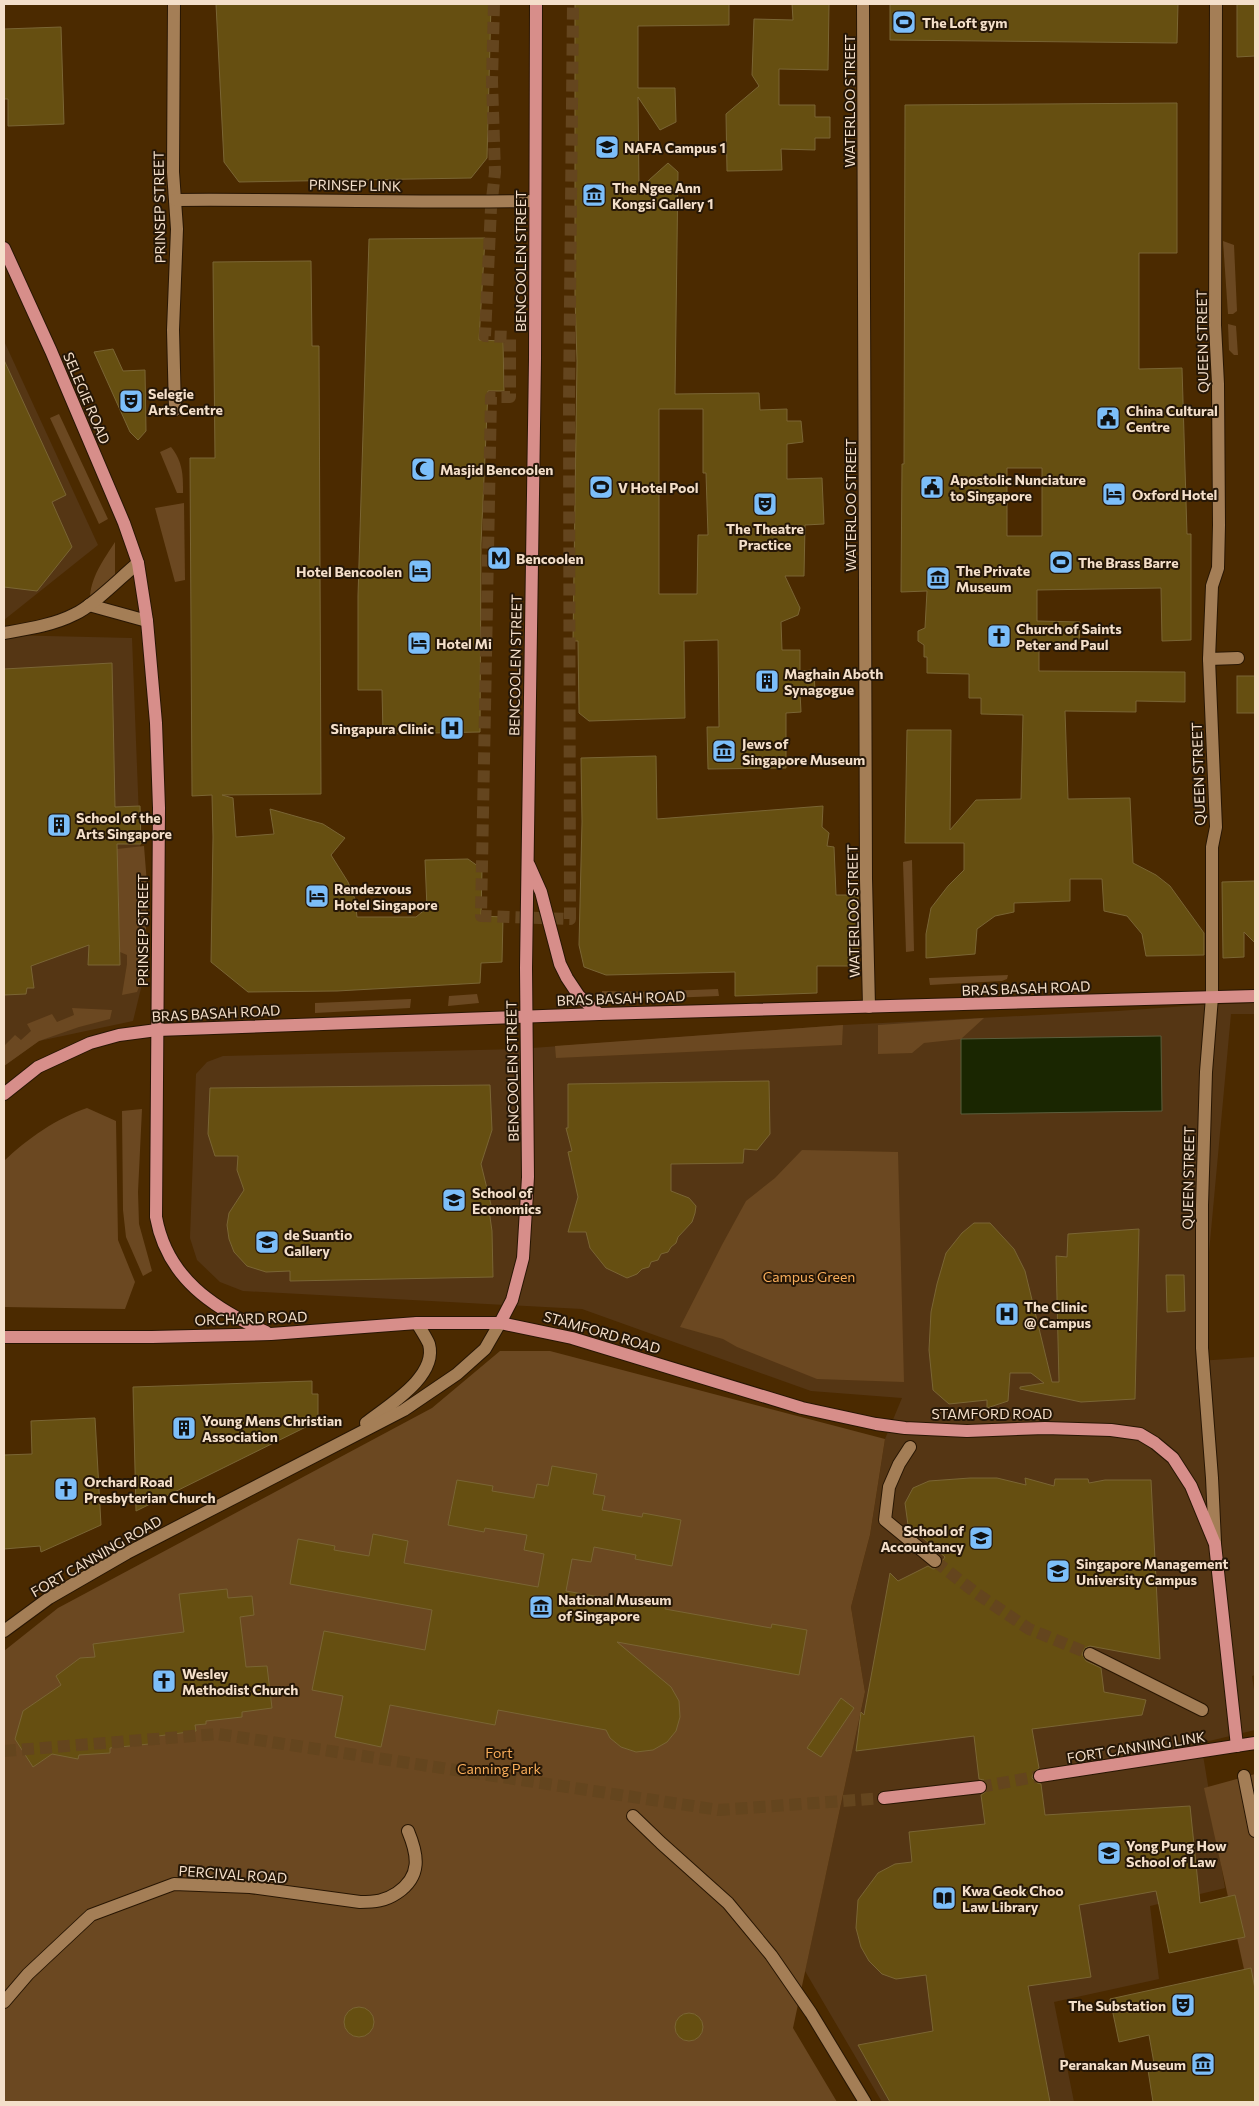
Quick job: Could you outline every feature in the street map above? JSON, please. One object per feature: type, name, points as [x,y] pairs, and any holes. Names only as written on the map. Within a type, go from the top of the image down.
[{"type":"main road","name":"BENCOOLEN STREET","points":[[500,1323],[512,1300],[522,1258],[528,1178],[528,862],[536,4]]},
{"type":"main road","name":"SELEGIE ROAD","points":[[4,248],[51,351],[117,505],[138,563]]},
{"type":"main road","name":"PRINSEP STREET","points":[[138,563],[147,621],[156,723],[158,808],[156,1217],[160,1238],[183,1277],[208,1300],[238,1319],[271,1334]]},
{"type":"main road","points":[[528,862],[542,892],[560,964],[579,996],[599,1014]]},
{"type":"main road","name":"BRAS BASAH ROAD","points":[[4,1094],[38,1067],[90,1043],[119,1035],[158,1030],[527,1016],[1255,996]]},
{"type":"main road","name":"STAMFORD ROAD","points":[[500,1323],[572,1338],[802,1408],[867,1422],[904,1428],[967,1431],[1045,1428],[1111,1430],[1140,1434],[1155,1443],[1173,1458],[1191,1486],[1215,1544],[1237,1746]]},
{"type":"main road","name":"ORCHARD ROAD","points":[[4,1337],[152,1337],[271,1334],[417,1324],[500,1323]]},
{"type":"main road","points":[[1237,1746],[1255,1743]]},
{"type":"main road","name":"FORT CANNING LINK","points":[[1040,1776],[1237,1746]]},
{"type":"main road","points":[[884,1798],[980,1787]]},
{"type":"street","name":"PRINSEP STREET","points":[[174,4],[173,127],[177,228],[173,330],[175,410]]},
{"type":"street","name":"WATERLOO STREET","points":[[863,4],[866,879],[869,1007]]},
{"type":"street","name":"QUEEN STREET","points":[[1215,1544],[1202,1348],[1202,1205],[1206,1072],[1212,997],[1212,847],[1216,827],[1209,659],[1212,586],[1218,568],[1219,526],[1218,384],[1215,314],[1216,4]]},
{"type":"street","name":"PRINSEP LINK","points":[[175,200],[535,201]]},
{"type":"street","points":[[4,633],[31,628],[75,614],[89,605],[138,563]]},
{"type":"street","points":[[89,605],[147,621]]},
{"type":"street","points":[[1209,659],[1238,658]]},
{"type":"street","name":"FORT CANNING ROAD","points":[[4,1631],[50,1598],[127,1553],[404,1410],[458,1374],[485,1349],[500,1323]]},
{"type":"street","name":"FORT CANNING ROAD","points":[[340,1442],[410,1388],[422,1376],[429,1360],[429,1345],[417,1324]]},
{"type":"street","points":[[910,1446],[899,1464],[889,1487],[885,1520],[934,1560]]},
{"type":"street","points":[[1090,1654],[1202,1710]]},
{"type":"street","points":[[1244,1776],[1255,1831]]},
{"type":"street","points":[[633,1816],[728,1903],[771,1954],[811,2013],[865,2102]]},
{"type":"street","name":"PERCIVAL ROAD","points":[[4,2002],[28,1974],[91,1915],[174,1884],[250,1887],[360,1902],[374,1902],[388,1898],[410,1884],[414,1872],[416,1858],[408,1831]]},
{"type":"shaded area","points":[[4,341],[98,545],[4,620]]},
{"type":"shaded area","name":"School of the Arts Singapore","points":[[4,635],[132,638],[145,972],[133,1021],[39,1041],[4,1066]]},
{"type":"shaded area","name":"Singapore Management University Campus","points":[[1255,1003],[1255,1014],[1231,1014],[1199,1361],[1255,1357],[1255,1675],[1252,1676],[1255,1696],[1255,1730],[1201,1743],[1225,1888],[1150,1906],[1159,1979],[1054,2002],[1074,2102],[882,2102],[805,1971],[865,1692],[851,1607],[870,1535],[885,1439],[902,1398],[811,1391],[582,1309],[243,1291],[220,1282],[197,1260],[190,1238],[196,1074],[207,1062],[223,1056],[519,1049],[843,1025]]},
{"type":"shaded area","points":[[1161,1036],[1162,1111],[961,1114],[961,1039]]},
{"type":"green space","points":[[1223,241],[1234,245],[1237,311],[1233,314],[1228,314]]},
{"type":"green space","points":[[1228,324],[1236,326],[1238,355],[1234,355],[1229,350]]},
{"type":"green space","points":[[59,414],[108,519],[99,524],[50,418]]},
{"type":"green space","points":[[171,447],[182,469],[183,493],[177,493],[160,452]]},
{"type":"green space","points":[[184,503],[185,580],[175,582],[155,508]]},
{"type":"green space","points":[[115,542],[115,576],[90,599],[95,576]]},
{"type":"green space","points":[[144,846],[147,884],[145,972],[137,992],[122,995],[127,955],[120,952],[117,849]]},
{"type":"green space","points":[[912,860],[914,951],[906,952],[903,862]]},
{"type":"green space","points":[[1008,975],[1007,979],[1002,981],[930,985],[929,978]]},
{"type":"green space","points":[[718,989],[719,996],[669,998],[668,991]]},
{"type":"green space","points":[[602,991],[656,992],[655,998],[602,997]]},
{"type":"green space","points":[[477,994],[479,1003],[448,1006],[449,996]]},
{"type":"green space","points":[[411,999],[410,1008],[315,1013],[315,1003]]},
{"type":"green space","points":[[72,1008],[112,1010],[110,1019],[79,1027],[39,1041],[4,1066],[4,1046],[15,1035],[21,1040],[31,1031],[27,1024],[52,1014],[57,1022],[74,1015]]},
{"type":"green space","points":[[984,1018],[961,1039],[924,1043],[912,1053],[878,1054],[878,1025]]},
{"type":"green space","points":[[843,1025],[842,1045],[556,1058],[555,1046]]},
{"type":"green space","points":[[87,1108],[116,1121],[118,1240],[135,1282],[125,1309],[4,1307],[4,1161],[43,1130],[65,1117]]},
{"type":"green space","points":[[142,1109],[138,1192],[139,1224],[152,1271],[143,1276],[126,1237],[123,1210],[122,1111]]},
{"type":"green space","name":"Campus Green","points":[[802,1150],[898,1152],[904,1382],[817,1379],[737,1347],[723,1339],[680,1327],[746,1201],[775,1178]]},
{"type":"green space","name":"Fort Canning Park","points":[[500,1351],[550,1351],[885,1439],[870,1535],[851,1607],[865,1692],[793,2028],[837,2102],[4,2102],[4,1651],[58,1608],[432,1408]]},
{"type":"green space","points":[[1255,1774],[1255,2019],[1204,1788]]},
{"type":"building","points":[[216,4],[491,4],[487,158],[471,178],[239,182],[224,162]]},
{"type":"building","points":[[575,4],[729,4],[729,25],[638,26],[638,88],[675,88],[676,122],[660,130],[638,97],[639,189],[668,163],[678,172],[675,394],[759,393],[760,410],[787,409],[787,421],[801,421],[803,442],[787,444],[787,479],[822,478],[824,524],[805,525],[804,576],[785,576],[800,608],[798,615],[781,622],[782,650],[800,650],[800,671],[814,670],[815,692],[800,692],[801,712],[786,713],[786,768],[708,769],[707,727],[719,727],[718,640],[684,641],[685,718],[589,721],[579,713],[578,641],[573,641],[577,361],[575,298]],"holes":[[[659,409],[703,409],[703,473],[706,473],[708,535],[698,535],[697,594],[659,594]]]},
{"type":"building","points":[[792,4],[829,4],[828,70],[779,69],[779,105],[815,105],[815,117],[830,117],[830,138],[815,138],[815,150],[781,149],[782,170],[727,171],[726,114],[759,86],[752,75],[754,19],[793,20]]},
{"type":"building","points":[[890,4],[1178,4],[1177,43],[890,40]]},
{"type":"building","points":[[1237,4],[1255,4],[1255,56],[1237,57]]},
{"type":"building","points":[[61,27],[64,124],[8,126],[8,99],[4,99],[4,29]]},
{"type":"building","points":[[1177,103],[1177,253],[1139,253],[1139,369],[1182,368],[1187,534],[1191,534],[1191,640],[1162,641],[1161,588],[1037,590],[1037,621],[1080,622],[1079,643],[1039,644],[1039,671],[1185,672],[1185,702],[1136,701],[1136,712],[1065,711],[1068,799],[1130,798],[1133,863],[1156,875],[1170,886],[1204,933],[1204,955],[1146,956],[1142,934],[1127,916],[1104,911],[1102,879],[1070,879],[1070,901],[1014,903],[1014,912],[995,916],[977,929],[975,954],[926,958],[926,934],[931,908],[948,886],[964,870],[964,843],[905,843],[907,730],[951,730],[950,830],[976,800],[1021,799],[1023,715],[981,714],[981,698],[969,698],[969,674],[927,673],[927,657],[924,657],[924,645],[918,641],[918,631],[925,628],[927,591],[901,592],[902,464],[904,464],[905,105]],"holes":[[[1007,468],[1042,468],[1042,536],[1007,536]]]},
{"type":"building","points":[[485,238],[479,340],[503,341],[504,391],[488,391],[481,544],[480,732],[383,734],[382,690],[358,690],[358,596],[369,239]]},
{"type":"building","points":[[311,261],[312,346],[319,346],[321,794],[222,795],[233,798],[236,837],[274,834],[270,809],[323,824],[345,838],[331,855],[348,882],[355,899],[357,917],[416,917],[427,908],[425,860],[468,859],[482,869],[481,916],[503,917],[502,962],[481,963],[480,983],[337,991],[248,992],[211,962],[212,795],[192,796],[190,458],[215,458],[213,262]]},
{"type":"building","name":"Selegie Arts Centre","points":[[113,349],[123,371],[145,370],[146,431],[138,440],[130,432],[94,352]]},
{"type":"building","points":[[4,360],[66,495],[52,502],[72,547],[37,591],[4,587]]},
{"type":"building","name":"School of the Arts Singapore","points":[[112,663],[115,807],[140,806],[141,844],[117,844],[120,965],[88,965],[89,945],[31,966],[34,988],[27,988],[26,994],[4,995],[4,669]]},
{"type":"building","points":[[1237,676],[1255,676],[1255,713],[1237,713]]},
{"type":"building","points":[[656,756],[657,819],[823,806],[822,827],[829,833],[827,846],[834,847],[836,895],[858,895],[858,966],[817,966],[817,993],[735,996],[735,972],[606,975],[584,967],[579,945],[582,822],[581,758]]},
{"type":"building","points":[[1255,881],[1255,943],[1244,932],[1244,957],[1223,958],[1222,882]]},
{"type":"building","points":[[769,1081],[770,1134],[757,1150],[744,1149],[743,1163],[671,1164],[671,1191],[689,1198],[696,1206],[695,1213],[692,1222],[678,1237],[676,1243],[668,1252],[661,1254],[658,1260],[651,1262],[649,1267],[627,1278],[606,1268],[590,1248],[586,1232],[568,1232],[578,1197],[568,1152],[572,1151],[566,1128],[568,1128],[568,1084]]},
{"type":"building","points":[[490,1085],[492,1130],[481,1164],[492,1209],[489,1210],[492,1231],[493,1277],[290,1281],[290,1271],[266,1272],[247,1266],[234,1252],[229,1239],[227,1225],[229,1213],[244,1190],[237,1170],[238,1156],[215,1156],[208,1134],[210,1088]]},
{"type":"building","points":[[974,1223],[990,1223],[1014,1249],[1025,1271],[1052,1382],[1059,1382],[1056,1256],[1067,1257],[1068,1234],[1139,1229],[1135,1399],[1081,1402],[1020,1389],[1020,1387],[1044,1383],[1031,1373],[1010,1373],[1008,1401],[987,1408],[987,1400],[949,1404],[933,1390],[929,1350],[931,1312],[937,1284],[946,1253],[962,1233]]},
{"type":"building","points":[[1166,1275],[1184,1275],[1185,1311],[1167,1312]]},
{"type":"building","name":"Young Mens Christian Association","points":[[312,1381],[312,1394],[318,1394],[318,1421],[136,1511],[133,1387]]},
{"type":"building","name":"Orchard Road Presbyterian Church","points":[[95,1418],[101,1525],[41,1552],[40,1546],[4,1549],[4,1455],[32,1454],[31,1421]]},
{"type":"building","name":"National Museum of Singapore","points":[[552,1466],[597,1474],[593,1494],[605,1496],[602,1510],[642,1517],[643,1513],[681,1520],[672,1566],[635,1559],[636,1555],[594,1547],[591,1562],[572,1559],[566,1591],[628,1602],[629,1598],[666,1604],[665,1609],[771,1628],[772,1624],[807,1630],[799,1675],[617,1642],[671,1687],[679,1701],[680,1717],[676,1731],[667,1742],[653,1750],[636,1752],[621,1747],[610,1738],[606,1730],[498,1710],[495,1725],[390,1705],[381,1747],[335,1737],[343,1696],[312,1690],[324,1631],[425,1650],[432,1610],[290,1584],[298,1539],[335,1546],[334,1550],[369,1556],[373,1534],[408,1541],[404,1563],[538,1587],[544,1554],[524,1550],[527,1535],[485,1528],[484,1532],[448,1525],[457,1480],[493,1486],[492,1491],[534,1498],[537,1484],[548,1486]]},
{"type":"building","points":[[997,1478],[1026,1485],[1025,1478],[1054,1486],[1055,1479],[1088,1479],[1089,1483],[1105,1480],[1151,1480],[1160,1659],[1090,1646],[1085,1648],[1082,1654],[1086,1661],[1101,1668],[1104,1692],[1146,1700],[1142,1715],[1032,1729],[1039,1768],[1033,1773],[1032,1778],[1041,1784],[1045,1815],[1190,1806],[1200,1903],[1235,1895],[1245,1937],[1169,1953],[1156,1891],[1079,1905],[1091,1977],[1028,1986],[1050,2102],[890,2102],[858,2045],[933,2031],[926,1975],[896,1979],[882,1974],[869,1961],[861,1947],[856,1928],[858,1900],[878,1873],[895,1864],[912,1862],[909,1832],[985,1824],[981,1795],[987,1791],[988,1786],[984,1780],[979,1779],[974,1736],[856,1751],[861,1712],[864,1715],[890,1573],[898,1581],[928,1566],[933,1569],[938,1568],[945,1557],[908,1525],[905,1503],[913,1488],[929,1481]]},
{"type":"building","name":"Wesley Methodist Church","points":[[227,1589],[228,1598],[252,1596],[254,1615],[240,1617],[246,1667],[267,1666],[272,1708],[242,1712],[242,1717],[206,1721],[206,1724],[195,1725],[196,1731],[158,1736],[159,1743],[110,1748],[110,1753],[79,1755],[78,1759],[52,1754],[33,1767],[15,1739],[23,1711],[61,1685],[56,1676],[80,1658],[95,1657],[93,1644],[184,1632],[179,1594]]},
{"type":"building","points":[[841,1698],[854,1708],[821,1757],[807,1748]]},
{"type":"building","points":[[1251,1968],[1255,1989],[1255,2102],[1153,2102],[1148,2070],[1155,2069],[1149,2035],[1119,2042],[1110,1999]]},
{"type":"building","points":[[359,2007],[369,2012],[374,2022],[369,2032],[359,2037],[349,2032],[344,2022],[349,2012]]},
{"type":"building","points":[[689,2013],[699,2017],[703,2027],[699,2037],[689,2041],[679,2037],[675,2027],[679,2017]]},
{"type":"tunnel","points":[[494,4],[492,81],[495,172],[491,208],[485,336],[510,337],[510,397],[491,397],[481,916],[570,919],[569,404],[573,4]]},
{"type":"tunnel","points":[[935,1561],[976,1593],[1029,1629],[1090,1654]]},
{"type":"tunnel","points":[[4,1751],[218,1734],[719,1810],[884,1798]]},
{"type":"tunnel","points":[[980,1787],[1040,1776]]},
{"type":"place","name":"The Loft gym","points":[[904,22]]},
{"type":"place","name":"NAFA Campus 1","points":[[607,147]]},
{"type":"place","name":"The Ngee Ann Kongsi Gallery 1","points":[[594,195]]},
{"type":"place","name":"Selegie Arts Centre","points":[[131,401]]},
{"type":"place","name":"China Cultural Centre","points":[[1108,418]]},
{"type":"place","name":"Masjid Bencoolen","points":[[423,469]]},
{"type":"place","name":"V Hotel Pool","points":[[601,487]]},
{"type":"place","name":"Apostolic Nunciature to Singapore","points":[[932,487]]},
{"type":"place","name":"Oxford Hotel","points":[[1114,494]]},
{"type":"place","name":"The Theatre Practice","points":[[765,504]]},
{"type":"place","name":"Bencoolen","points":[[499,558]]},
{"type":"place","name":"The Brass Barre","points":[[1061,562]]},
{"type":"place","name":"Hotel Bencoolen","points":[[420,571]]},
{"type":"place","name":"The Private Museum","points":[[938,578]]},
{"type":"place","name":"Church of Saints Peter and Paul","points":[[999,636]]},
{"type":"place","name":"Hotel Mi","points":[[419,643]]},
{"type":"place","name":"Maghain Aboth Synagogue","points":[[767,681]]},
{"type":"place","name":"Singapura Clinic","points":[[452,728]]},
{"type":"place","name":"Jews of Singapore Museum","points":[[724,751]]},
{"type":"place","name":"School of the Arts Singapore","points":[[59,825]]},
{"type":"place","name":"Rendezvous Hotel Singapore","points":[[317,896]]},
{"type":"place","name":"School of Economics","points":[[454,1200]]},
{"type":"place","name":"de Suantio Gallery","points":[[267,1242]]},
{"type":"place","name":"The Clinic @ Campus","points":[[1007,1314]]},
{"type":"place","name":"Young Mens Christian Association","points":[[184,1428]]},
{"type":"place","name":"Orchard Road Presbyterian Church","points":[[66,1489]]},
{"type":"place","name":"School of Accountancy","points":[[981,1538]]},
{"type":"place","name":"Singapore Management University Campus","points":[[1058,1571]]},
{"type":"place","name":"National Museum of Singapore","points":[[541,1607]]},
{"type":"place","name":"Wesley Methodist Church","points":[[164,1681]]},
{"type":"place","name":"Yong Pung How School of Law","points":[[1109,1853]]},
{"type":"place","name":"Kwa Geok Choo Law Library","points":[[944,1898]]},
{"type":"place","name":"The Substation","points":[[1183,2005]]},
{"type":"place","name":"Peranakan Museum","points":[[1203,2064]]}]
